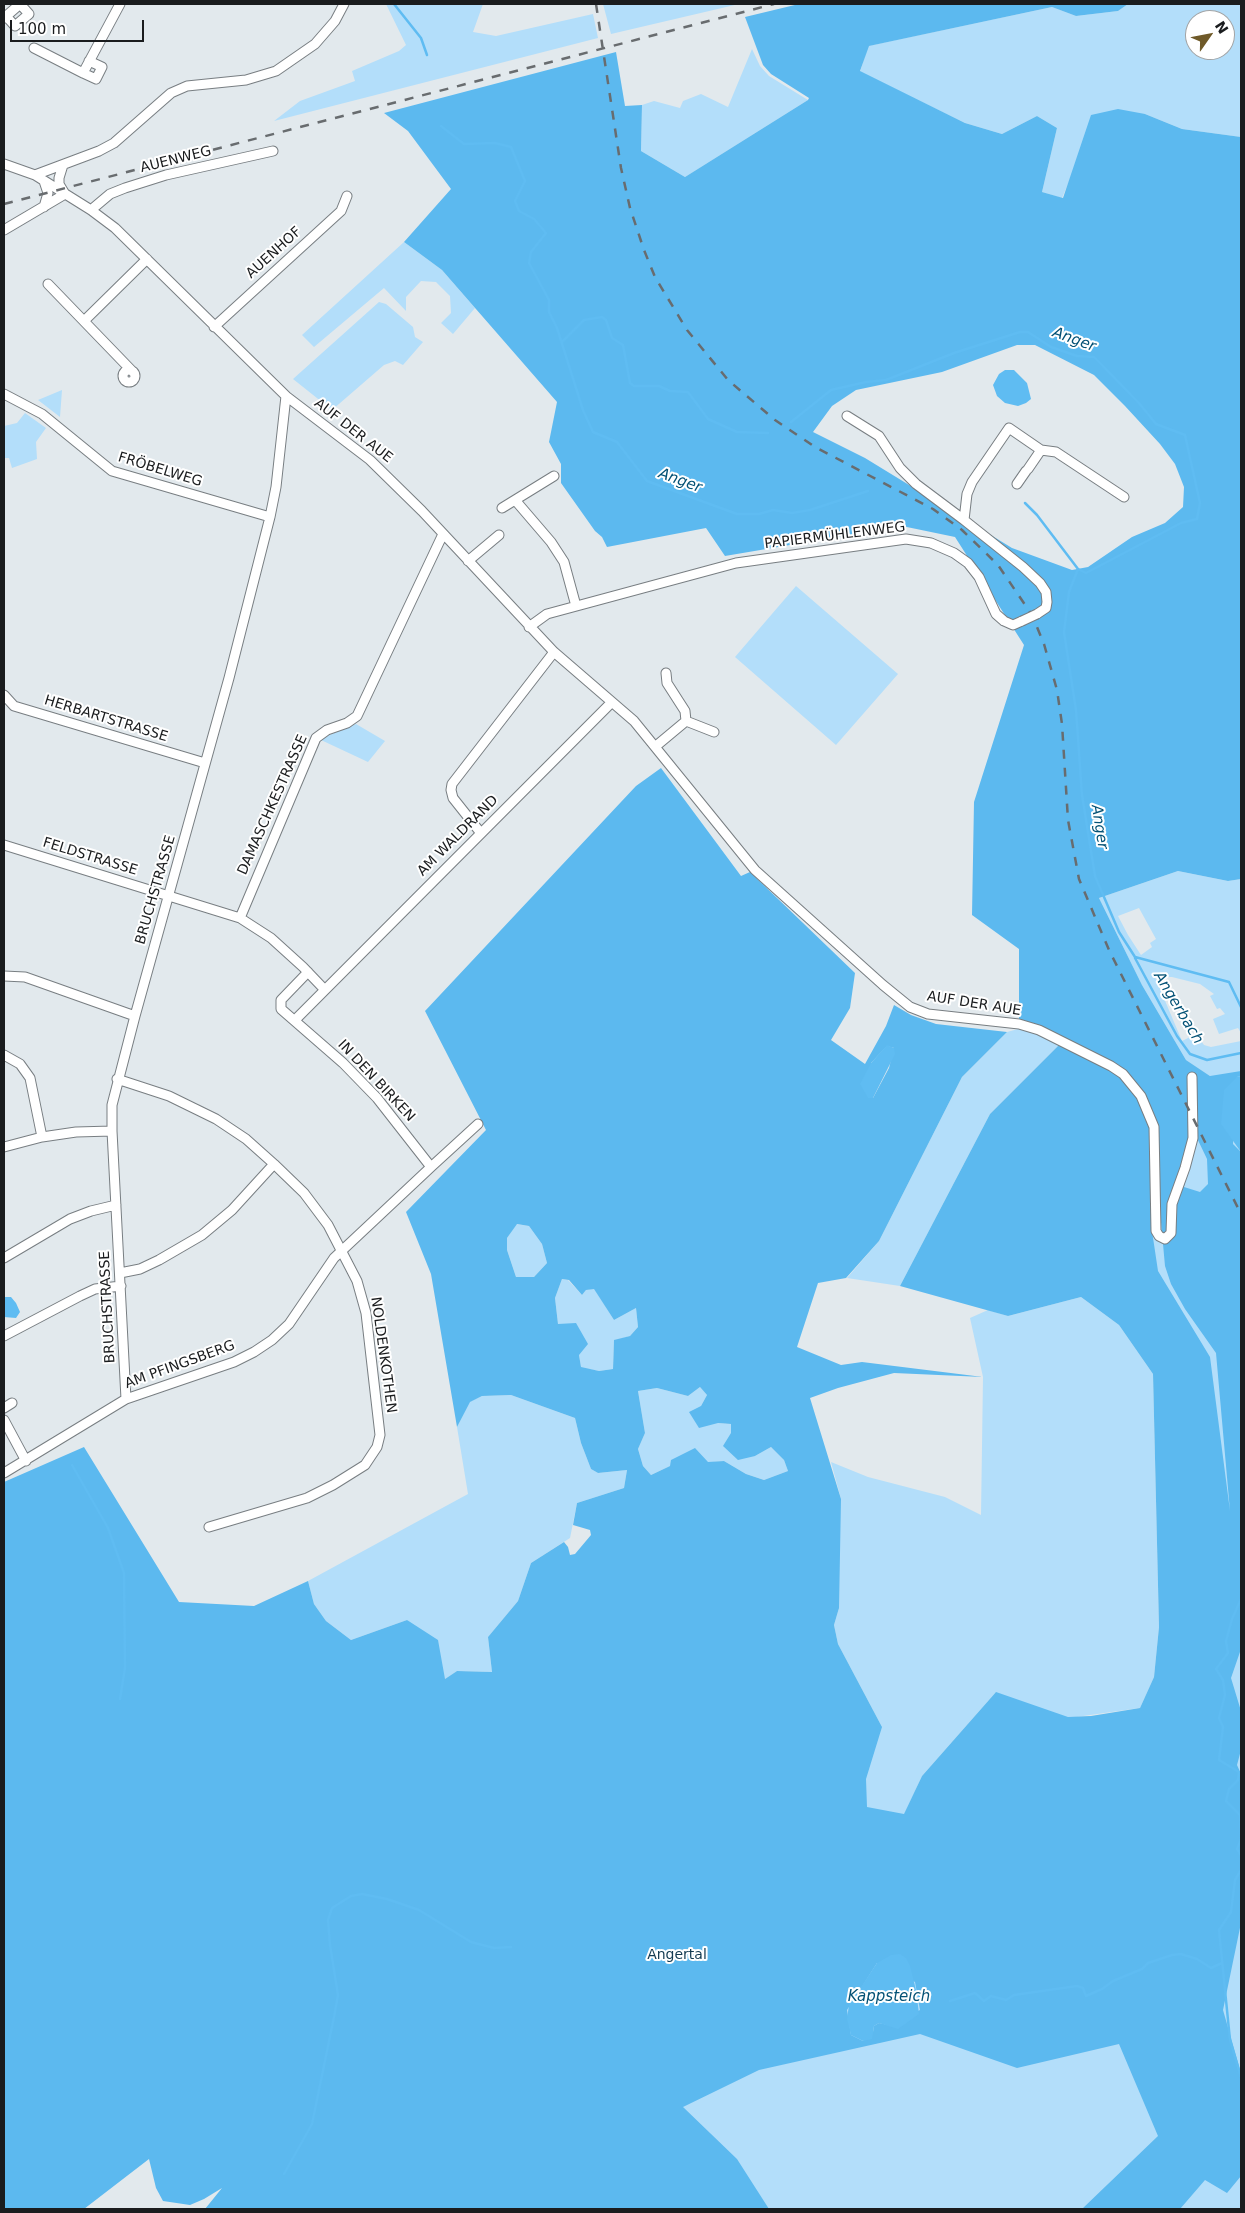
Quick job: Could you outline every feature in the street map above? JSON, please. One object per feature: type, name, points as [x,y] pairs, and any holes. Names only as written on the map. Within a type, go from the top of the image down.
[{"type":"street","points":[[20,4],[29,14],[15,26],[5,17],[20,4]]},
{"type":"street","points":[[83,73],[120,4]]},
{"type":"street","points":[[35,175],[99,151],[114,143],[171,93],[187,86],[246,80],[263,76],[284,66],[325,34],[344,4]]},
{"type":"street","points":[[34,48],[96,79],[102,67],[89,61]]},
{"type":"street","name":"AUENWEG","points":[[92,210],[110,194],[124,188],[166,175],[273,150]]},
{"type":"street","name":"AUF DER AUE","points":[[4,164],[35,175],[92,210],[115,228],[286,396],[370,460],[443,534],[554,652],[634,721],[755,870],[883,985],[910,1006],[928,1014],[1019,1024],[1039,1030],[1111,1066],[1123,1074],[1141,1096],[1154,1126],[1156,1232],[1162,1238],[1167,1238],[1171,1233],[1172,1204],[1193,1138],[1192,1077]]},
{"type":"street","points":[[4,230],[65,194],[59,184],[63,165]]},
{"type":"street","points":[[44,181],[48,193],[44,207]]},
{"type":"street","name":"AUENHOF","points":[[214,327],[341,211],[346,196]]},
{"type":"street","points":[[84,321],[147,259]]},
{"type":"street","points":[[48,284],[133,372]]},
{"type":"street","name":"FRÖBELWEG","points":[[4,394],[42,414],[112,471],[270,517]]},
{"type":"street","name":"BRUCHSTRASSE","points":[[126,1399],[112,1104],[117,1079],[205,763],[270,517],[277,478],[286,396]]},
{"type":"street","name":"PAPIERMÜHLENWEG","points":[[529,627],[542,616],[736,563],[906,539],[931,542],[954,553],[968,563],[979,577],[996,614],[1004,621],[1013,625],[1046,608],[1046,592],[1040,583],[1023,567],[916,484],[900,468],[879,436],[847,416]]},
{"type":"street","points":[[964,520],[967,494],[972,482],[1009,428],[1041,450],[1056,452],[1124,497]]},
{"type":"street","points":[[1017,484],[1041,450]]},
{"type":"street","points":[[502,508],[554,476]]},
{"type":"street","points":[[515,500],[551,542],[564,562],[576,606]]},
{"type":"street","name":"DAMASCHKESTRASSE","points":[[240,918],[316,738],[327,730],[347,723],[357,716],[443,534]]},
{"type":"street","points":[[468,561],[499,534]]},
{"type":"street","points":[[480,832],[453,798],[452,784],[554,652]]},
{"type":"street","points":[[666,673],[667,682],[685,711],[686,722]]},
{"type":"street","name":"HERBARTSTRASSE","points":[[4,695],[14,706],[205,763]]},
{"type":"street","name":"AM WALDRAND","points":[[324,990],[612,702]]},
{"type":"street","points":[[686,722],[714,732]]},
{"type":"street","points":[[656,746],[686,722]]},
{"type":"street","name":"FELDSTRASSE","points":[[4,845],[168,896]]},
{"type":"street","points":[[168,896],[240,918],[270,938],[308,972],[324,990],[296,1020]]},
{"type":"street","name":"IN DEN BIRKEN","points":[[308,972],[280,1004],[283,1011],[296,1020],[343,1063],[377,1098],[431,1167]]},
{"type":"street","points":[[4,976],[25,977],[134,1016]]},
{"type":"street","points":[[4,1055],[20,1064],[30,1078],[42,1137]]},
{"type":"street","name":"NOLDENKOTHEN","points":[[117,1079],[169,1096],[216,1119],[246,1139],[274,1164],[316,1209],[342,1250],[357,1281],[366,1313],[380,1435],[377,1447],[365,1465],[320,1493],[271,1510],[209,1527]]},
{"type":"street","points":[[342,1250],[478,1124]]},
{"type":"street","points":[[4,1147],[42,1137],[76,1132],[112,1131]]},
{"type":"street","points":[[120,1273],[140,1268],[159,1260],[202,1235],[232,1210],[274,1164]]},
{"type":"street","points":[[4,1258],[70,1219],[91,1211],[116,1205]]},
{"type":"street","name":"AM PFINGSBERG","points":[[4,1473],[126,1399],[234,1362],[254,1352],[272,1340],[289,1324],[330,1263],[342,1250]]},
{"type":"street","points":[[4,1336],[60,1305],[95,1289],[121,1286]]},
{"type":"street","points":[[4,1420],[26,1461]]},
{"type":"green space","points":[[386,4],[483,4],[473,32],[496,36],[593,14],[598,38],[274,121],[300,101],[355,81],[352,71],[399,51],[406,45]]},
{"type":"green space","points":[[603,4],[739,4],[611,34]]},
{"type":"green space","points":[[799,4],[1128,4],[1118,11],[1076,16],[1052,7],[869,46],[860,71],[965,123],[1002,134],[1037,116],[1057,128],[1042,192],[1063,198],[1091,115],[1118,109],[1145,114],[1182,129],[1241,137],[1241,879],[1228,881],[1178,871],[1099,898],[1142,985],[1186,1060],[1210,1076],[1241,1071],[1241,1076],[1237,1077],[1233,1144],[1241,1152],[1241,1649],[1231,1678],[1241,1711],[1241,1750],[1237,1765],[1241,1774],[1241,1923],[1223,2010],[1241,2073],[1241,2176],[1227,2193],[1205,2180],[1180,2209],[1082,2209],[1158,2136],[1119,2044],[1017,2068],[920,2034],[759,2070],[683,2107],[737,2159],[769,2209],[205,2209],[222,2188],[190,2205],[163,2201],[156,2188],[149,2159],[84,2209],[4,2209],[4,1482],[84,1447],[179,1602],[254,1606],[308,1581],[314,1604],[326,1621],[351,1640],[407,1620],[438,1640],[445,1679],[457,1671],[492,1672],[488,1637],[518,1601],[531,1563],[564,1542],[568,1547],[570,1555],[575,1554],[591,1535],[590,1530],[573,1525],[577,1503],[624,1488],[627,1470],[598,1473],[591,1469],[581,1443],[575,1418],[511,1395],[482,1396],[470,1402],[457,1427],[431,1274],[406,1212],[486,1130],[425,1011],[636,786],[661,768],[741,876],[750,872],[855,973],[850,1008],[831,1040],[865,1064],[886,1026],[894,1005],[911,1015],[936,1024],[1007,1032],[962,1077],[879,1241],[846,1278],[818,1283],[797,1347],[841,1365],[862,1362],[983,1377],[894,1373],[838,1388],[810,1398],[841,1499],[839,1608],[834,1625],[838,1644],[882,1727],[866,1779],[867,1807],[904,1814],[922,1776],[996,1692],[1068,1717],[1091,1716],[1140,1708],[1154,1677],[1159,1627],[1153,1374],[1119,1325],[1081,1297],[1008,1316],[900,1286],[990,1114],[1060,1044],[1116,1074],[1128,1085],[1138,1099],[1152,1129],[1152,1231],[1158,1271],[1210,1357],[1230,1511],[1216,1353],[1185,1309],[1171,1284],[1165,1266],[1159,1200],[1157,1123],[1148,1100],[1121,1067],[1065,1038],[1019,1020],[1019,949],[972,915],[974,802],[1024,645],[955,537],[902,526],[725,556],[706,528],[607,547],[602,537],[595,531],[561,483],[561,464],[549,442],[557,402],[442,270],[404,242],[451,189],[408,131],[384,113],[616,52],[625,106],[642,105],[641,151],[685,177],[809,98],[771,74],[763,65],[745,17]],"holes":[[[1017,345],[1035,345],[1094,375],[1160,444],[1175,464],[1184,487],[1183,507],[1165,523],[1132,537],[1088,567],[1072,570],[1012,548],[865,458],[813,432],[832,406],[856,390],[942,372]],[[887,1046],[894,1048],[889,1068],[873,1098],[871,1063]],[[1196,1136],[1207,1159],[1208,1184],[1200,1192],[1184,1187]],[[517,1224],[529,1226],[542,1244],[547,1263],[534,1277],[516,1277],[507,1250],[507,1238]],[[562,1279],[569,1280],[582,1295],[586,1290],[594,1289],[614,1320],[636,1308],[638,1327],[630,1336],[614,1340],[613,1369],[599,1371],[581,1367],[579,1355],[588,1344],[576,1323],[558,1324],[555,1298]],[[700,1387],[707,1395],[701,1406],[689,1412],[699,1428],[718,1423],[731,1424],[731,1433],[723,1446],[738,1460],[755,1456],[771,1447],[784,1460],[788,1471],[764,1480],[746,1474],[724,1461],[708,1462],[695,1448],[671,1460],[670,1466],[651,1475],[643,1466],[638,1449],[645,1433],[638,1391],[657,1388],[688,1396]],[[877,1963],[915,1982],[920,2010],[888,2025],[879,2023],[874,2026],[873,2032],[863,2041],[851,2035],[847,2010]]]},
{"type":"green space","points":[[1128,4],[1241,4],[1241,137],[1182,129],[1145,114],[1070,179],[1062,198],[1042,192],[1057,128],[1037,116],[1002,134],[965,123],[860,72],[868,46],[1052,7],[1076,16],[1118,11]]},
{"type":"green space","points":[[752,49],[760,66],[769,76],[808,100],[685,177],[641,151],[642,105],[654,101],[680,108],[683,101],[701,94],[728,107]]},
{"type":"green space","points":[[404,242],[442,270],[475,308],[453,334],[441,323],[451,313],[450,296],[436,282],[421,281],[406,297],[406,311],[384,288],[314,347],[302,335]]},
{"type":"green space","points":[[379,302],[386,304],[413,327],[415,337],[423,342],[403,365],[395,361],[384,365],[332,410],[293,379]]},
{"type":"green space","points":[[62,390],[60,417],[38,400]]},
{"type":"green space","points":[[25,413],[46,428],[36,442],[37,459],[12,468],[9,458],[4,458],[4,426],[17,423]]},
{"type":"green space","points":[[796,586],[898,674],[836,745],[735,657]]},
{"type":"green space","points":[[356,724],[385,741],[368,762],[321,740]]},
{"type":"green space","name":"Angertal","points":[[1178,871],[1228,881],[1241,879],[1241,1033],[1238,1028],[1219,1034],[1213,1019],[1225,1014],[1220,1008],[1217,1009],[1210,996],[1214,994],[1200,984],[1172,977],[1155,977],[1182,1041],[1196,1034],[1204,1045],[1211,1047],[1241,1041],[1241,2209],[237,2209],[841,1499],[831,1462],[868,1477],[945,1497],[981,1515],[983,1377],[970,1318],[988,1310],[1008,1316],[1081,1297],[1119,1325],[1153,1374],[1159,1627],[1154,1677],[1140,1708],[1076,1717],[1146,1715],[1177,1595],[1127,1110],[1037,1023],[1070,991],[1192,1123],[1210,1076],[1186,1060],[1142,985],[1099,898]],"holes":[[[1139,908],[1156,939],[1150,943],[1152,947],[1141,955],[1118,916]],[[839,1608],[834,1625],[838,1644],[882,1727],[836,1657],[831,1625]],[[996,1692],[899,1830],[890,1812],[904,1815],[922,1776]]]},
{"type":"green space","points":[[1018,1029],[1037,1034],[1060,1044],[990,1114],[900,1286],[847,1278],[879,1241],[962,1077],[1007,1032]]},
{"type":"green space","points":[[516,1224],[529,1226],[542,1244],[547,1263],[534,1277],[516,1277],[507,1250],[507,1238]]},
{"type":"green space","points":[[562,1279],[568,1280],[582,1295],[586,1290],[594,1288],[614,1320],[636,1308],[638,1327],[630,1336],[614,1341],[613,1369],[599,1371],[581,1368],[579,1355],[558,1324],[555,1298]]},
{"type":"green space","points":[[700,1387],[707,1395],[701,1406],[718,1423],[731,1424],[731,1433],[755,1456],[771,1447],[784,1460],[788,1471],[764,1480],[746,1474],[724,1461],[670,1466],[651,1475],[643,1466],[638,1449],[645,1433],[638,1391],[657,1388],[688,1396]]},
{"type":"green space","points":[[511,1395],[575,1418],[581,1443],[591,1469],[598,1473],[627,1470],[624,1488],[577,1503],[570,1538],[531,1563],[518,1601],[488,1637],[492,1672],[457,1671],[445,1679],[407,1620],[351,1640],[326,1621],[314,1604],[308,1581],[468,1494],[457,1427],[469,1402],[482,1396]]},
{"type":"water","points":[[1005,370],[1014,370],[1027,383],[1031,399],[1026,403],[1018,406],[1005,403],[997,396],[993,385],[999,374]]},
{"type":"water","points":[[887,1045],[894,1048],[895,1054],[873,1098],[868,1098],[860,1084],[871,1063]]},
{"type":"water","points":[[1241,1076],[1241,1152],[1221,1124],[1224,1090],[1237,1077]]},
{"type":"water","points":[[4,1297],[11,1297],[16,1303],[20,1312],[16,1318],[4,1317]]},
{"type":"water","name":"Kappsteich","points":[[900,1954],[906,1958],[910,1966],[919,2014],[898,2029],[879,2023],[874,2026],[872,2039],[863,2041],[851,2035],[847,2019],[849,2005],[877,1963],[891,1955]]},
{"type":"waterway","name":"Anger","points":[[394,4],[421,38],[427,55]]},
{"type":"waterway","name":"Anger","points":[[441,126],[464,144],[495,143],[511,147],[525,181],[515,201],[519,211],[534,219],[546,233],[531,252],[529,263],[549,300],[549,312],[557,328],[583,410],[593,432],[617,442],[647,481],[737,514],[759,514],[773,510],[792,513],[810,510],[868,491]]},
{"type":"waterway","name":"Anger","points":[[562,342],[584,320],[602,317],[606,320],[612,338],[623,345],[630,383],[634,386],[659,386],[670,391],[688,392],[708,419],[737,432],[768,433]]},
{"type":"waterway","name":"Anger","points":[[791,422],[831,390],[866,382],[886,380],[954,353],[1020,332],[1028,332],[1051,347],[1077,356],[1094,357],[1139,403],[1156,424],[1185,435],[1200,503],[1197,519],[1181,523],[1086,573],[1078,569],[1037,515],[1025,503]]},
{"type":"waterway","name":"Anger","points":[[1078,569],[1069,592],[1064,632],[1076,710],[1082,795],[1095,876],[1119,932],[1135,957],[1229,982],[1241,1007]]},
{"type":"waterway","name":"Angerbach","points":[[1135,958],[1177,1036],[1190,1054],[1207,1060],[1241,1053]]},
{"type":"waterway","points":[[72,1465],[108,1528],[124,1573],[125,1668],[120,1699]]},
{"type":"waterway","points":[[1241,1599],[1232,1619],[1226,1641],[1228,1653],[1216,1669],[1223,1680],[1225,1695],[1219,1718],[1223,1727],[1219,1760],[1239,1772],[1238,1780],[1229,1789],[1226,1801],[1240,1815],[1241,1839],[1237,1849],[1241,1855]]},
{"type":"waterway","points":[[1241,1870],[1235,1880],[1231,1912],[1219,1930],[1230,2040],[1241,2077]]},
{"type":"waterway","points":[[284,2174],[312,2124],[338,1995],[328,1920],[332,1908],[351,1896],[362,1894],[387,1899],[419,1910],[471,1942],[494,1948],[511,1947]]},
{"type":"waterway","points":[[950,2001],[975,1993],[984,2001],[991,1996],[1006,2000],[1014,1995],[1077,1986],[1083,1988],[1086,1996],[1102,1989],[1113,1981],[1142,1969],[1148,1963],[1172,1955],[1181,1954],[1197,1959],[1211,1968],[1222,1963]]},
{"type":"railway","points":[[596,4],[621,168],[630,208],[655,277],[687,330],[728,380],[775,420],[815,447],[933,509],[962,530],[998,565],[1032,615],[1044,644],[1057,690],[1062,724],[1068,820],[1079,879],[1109,950],[1241,1214]]},
{"type":"railway","points":[[4,204],[774,4]]}]
